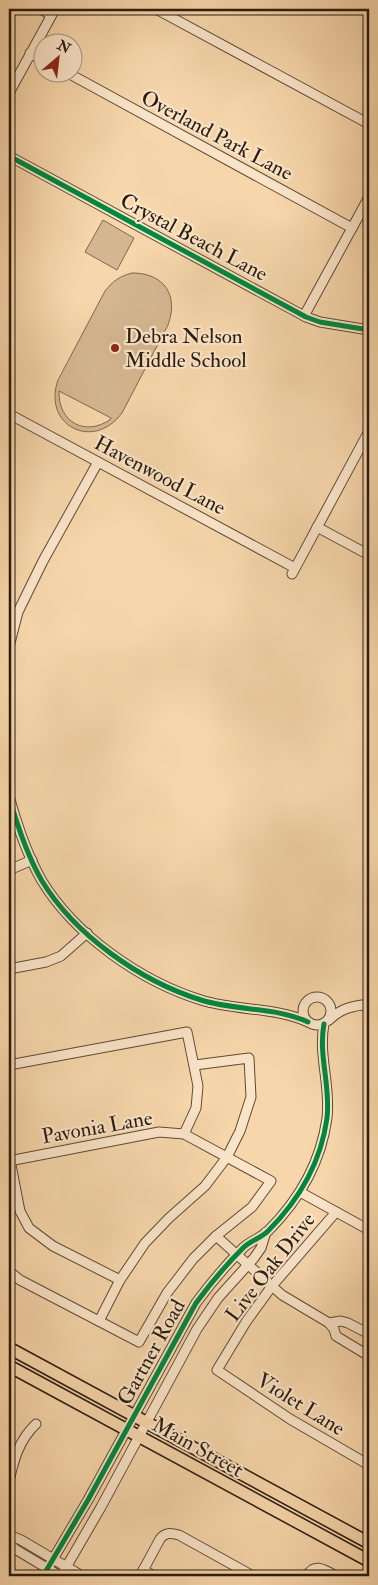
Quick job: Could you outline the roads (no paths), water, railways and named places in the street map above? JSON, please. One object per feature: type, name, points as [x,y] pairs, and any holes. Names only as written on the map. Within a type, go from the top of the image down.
[{"type":"main road","name":"Main Street","points":[[9,1348],[369,1543]]},
{"type":"main road","name":"Main Street","points":[[9,1366],[369,1561]]},
{"type":"street","points":[[9,93],[53,12],[41,9]]},
{"type":"street","points":[[156,9],[369,124]]},
{"type":"street","points":[[363,9],[369,12]]},
{"type":"street","name":"Overland Park Lane","points":[[82,81],[352,228]]},
{"type":"street","name":"Crystal Beach Lane","points":[[9,156],[304,316],[320,322],[369,330]]},
{"type":"street","points":[[304,316],[369,197]]},
{"type":"street","name":"Havenwood Lane","points":[[9,414],[294,571],[317,528]]},
{"type":"street","points":[[368,434],[317,528],[369,555]]},
{"type":"street","points":[[9,647],[18,612],[30,586],[98,462]]},
{"type":"street","points":[[9,796],[15,819],[32,860],[42,880],[68,917],[111,953],[140,972],[172,989],[201,1000],[229,1006],[286,1013],[311,1023],[327,1022],[335,1014],[346,1008],[369,1004]]},
{"type":"street","points":[[9,870],[32,860]]},
{"type":"street","points":[[9,969],[46,962],[61,956],[87,933]]},
{"type":"street","points":[[286,1013],[303,1007],[310,999],[316,998],[346,1008]]},
{"type":"street","points":[[322,1047],[327,1022],[332,1010],[325,1000]]},
{"type":"street","points":[[303,1007],[304,1018],[311,1023],[322,1047]]},
{"type":"street","points":[[9,1064],[187,1032],[198,1086],[196,1108],[184,1134]]},
{"type":"street","name":"Gartner Road","points":[[46,1573],[196,1303],[237,1255],[251,1241],[266,1232],[300,1192],[319,1155],[327,1117],[327,1085],[322,1047]]},
{"type":"street","points":[[98,1321],[120,1280],[145,1243],[169,1218],[205,1186],[227,1157],[240,1131],[251,1098],[249,1058],[195,1065]]},
{"type":"street","name":"Pavonia Lane","points":[[10,1161],[159,1132],[184,1134],[271,1181],[252,1207],[216,1236]]},
{"type":"street","points":[[10,1161],[20,1211],[29,1228],[53,1246],[120,1280]]},
{"type":"street","points":[[300,1192],[369,1230]]},
{"type":"street","name":"Live Oak Drive","points":[[217,1370],[246,1322],[272,1286],[336,1212]]},
{"type":"street","name":"Gartner Road","points":[[60,1576],[140,1436],[196,1329],[218,1298],[261,1248],[266,1232]]},
{"type":"street","points":[[9,1272],[20,1280],[139,1342],[167,1293],[193,1259],[216,1236],[282,1295],[329,1323],[334,1329],[336,1336],[369,1356]]},
{"type":"street","points":[[329,1323],[341,1321],[369,1334]]},
{"type":"street","name":"Violet Lane","points":[[217,1370],[290,1420],[369,1465]]},
{"type":"street","points":[[9,1481],[18,1448],[27,1432],[36,1424]]},
{"type":"street","points":[[154,1576],[142,1573],[162,1536],[169,1533],[179,1536],[253,1576]]},
{"type":"street","points":[[9,1535],[21,1540],[82,1576]]},
{"type":"street","points":[[9,1544],[46,1573],[60,1576]]},
{"type":"street","points":[[307,1576],[310,1570],[315,1568],[325,1570],[336,1576]]},
{"type":"place","name":"Debra Nelson Middle School","points":[[115,348]]}]
